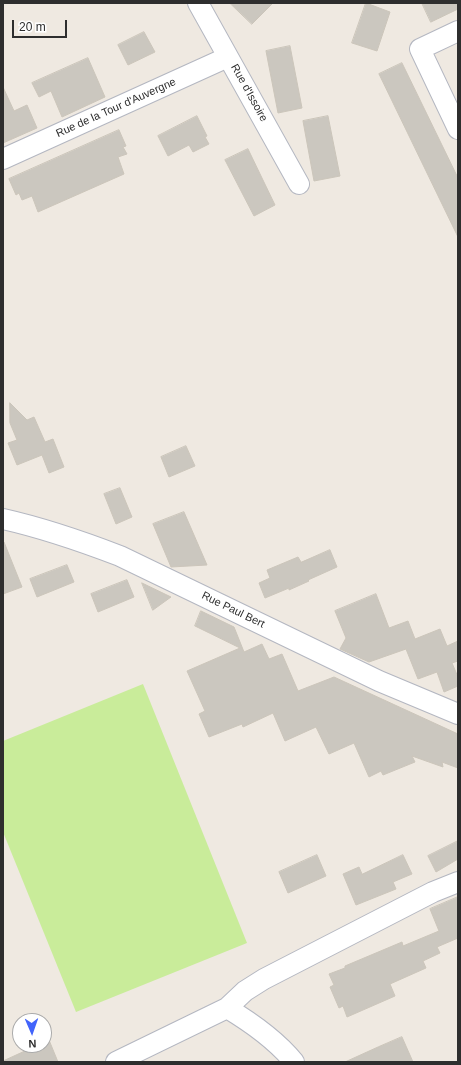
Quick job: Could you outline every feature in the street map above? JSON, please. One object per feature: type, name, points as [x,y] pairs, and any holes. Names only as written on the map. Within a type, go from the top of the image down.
[{"type":"street","name":"Rue d'Issoire","points":[[198,3],[299,184]]},
{"type":"street","points":[[458,31],[420,49],[458,129]]},
{"type":"street","name":"Rue de la Tour d'Auvergne","points":[[3,159],[228,57]]},
{"type":"street","name":"Rue Paul Bert","points":[[3,519],[36,527],[81,541],[120,556],[380,681],[458,714]]},
{"type":"street","points":[[116,1062],[228,1008],[245,991],[264,979],[433,892],[458,882]]},
{"type":"street","points":[[228,1008],[247,1020],[283,1049],[294,1062]]},
{"type":"green space","points":[[143,684],[247,943],[76,1012],[3,832],[3,741]]},
{"type":"building","points":[[230,3],[273,3],[252,24]]},
{"type":"building","points":[[366,3],[390,12],[377,51],[352,43]]},
{"type":"building","points":[[422,3],[458,3],[458,9],[431,22]]},
{"type":"building","points":[[144,32],[155,52],[128,65],[118,45]]},
{"type":"building","points":[[290,46],[302,108],[278,113],[266,51]]},
{"type":"building","points":[[88,58],[105,97],[62,117],[51,91],[39,97],[32,83]]},
{"type":"building","points":[[402,63],[458,178],[458,237],[379,74]]},
{"type":"building","points":[[3,87],[14,111],[27,105],[37,128],[3,143]]},
{"type":"building","points":[[197,116],[207,136],[205,137],[209,144],[193,152],[189,145],[168,156],[158,136]]},
{"type":"building","points":[[328,116],[340,176],[314,181],[303,121]]},
{"type":"building","points":[[119,130],[126,146],[123,147],[127,154],[118,157],[124,174],[38,212],[32,196],[22,200],[19,193],[16,195],[9,179]]},
{"type":"building","points":[[248,149],[275,205],[254,216],[225,160]]},
{"type":"building","points":[[10,403],[27,420],[34,417],[45,442],[53,439],[64,467],[49,473],[42,455],[17,465],[8,443],[17,440],[10,423]]},
{"type":"building","points":[[186,446],[195,466],[169,477],[161,457]]},
{"type":"building","points":[[120,488],[132,517],[116,524],[104,494]]},
{"type":"building","points":[[184,512],[207,565],[171,567],[153,524]]},
{"type":"building","points":[[3,542],[22,587],[3,594]]},
{"type":"building","points":[[330,550],[337,567],[289,590],[289,588],[265,598],[259,583],[270,578],[267,570],[298,557],[301,562]]},
{"type":"building","points":[[67,565],[74,582],[37,597],[30,579]]},
{"type":"building","points":[[127,580],[134,597],[98,612],[91,594]]},
{"type":"building","points":[[142,583],[171,597],[153,610]]},
{"type":"building","points":[[376,594],[389,628],[408,621],[415,639],[440,629],[447,646],[458,641],[458,661],[452,663],[458,677],[458,686],[444,692],[437,672],[418,679],[406,649],[369,662],[340,649],[346,638],[335,611]]},
{"type":"building","points":[[201,611],[234,627],[244,652],[262,644],[269,659],[282,654],[298,691],[334,677],[458,734],[458,768],[442,762],[443,767],[412,756],[415,762],[383,775],[381,771],[369,777],[354,743],[329,754],[316,727],[285,741],[273,713],[243,727],[242,724],[209,737],[199,714],[205,711],[187,671],[240,648],[195,626]]},
{"type":"building","points":[[458,841],[458,859],[436,872],[428,856]]},
{"type":"building","points":[[317,855],[326,876],[288,893],[279,872]]},
{"type":"building","points":[[403,855],[412,874],[393,882],[396,889],[356,905],[343,874],[359,867],[362,874]]},
{"type":"building","points":[[458,897],[458,938],[437,947],[440,953],[423,961],[426,968],[390,984],[395,996],[347,1017],[343,1006],[339,1008],[330,987],[334,985],[329,974],[402,942],[403,946],[439,931],[430,909]]},
{"type":"building","points":[[402,1037],[413,1062],[345,1062],[378,1047]]},
{"type":"building","points":[[52,1047],[58,1062],[3,1062],[20,1053],[52,1053]]}]
